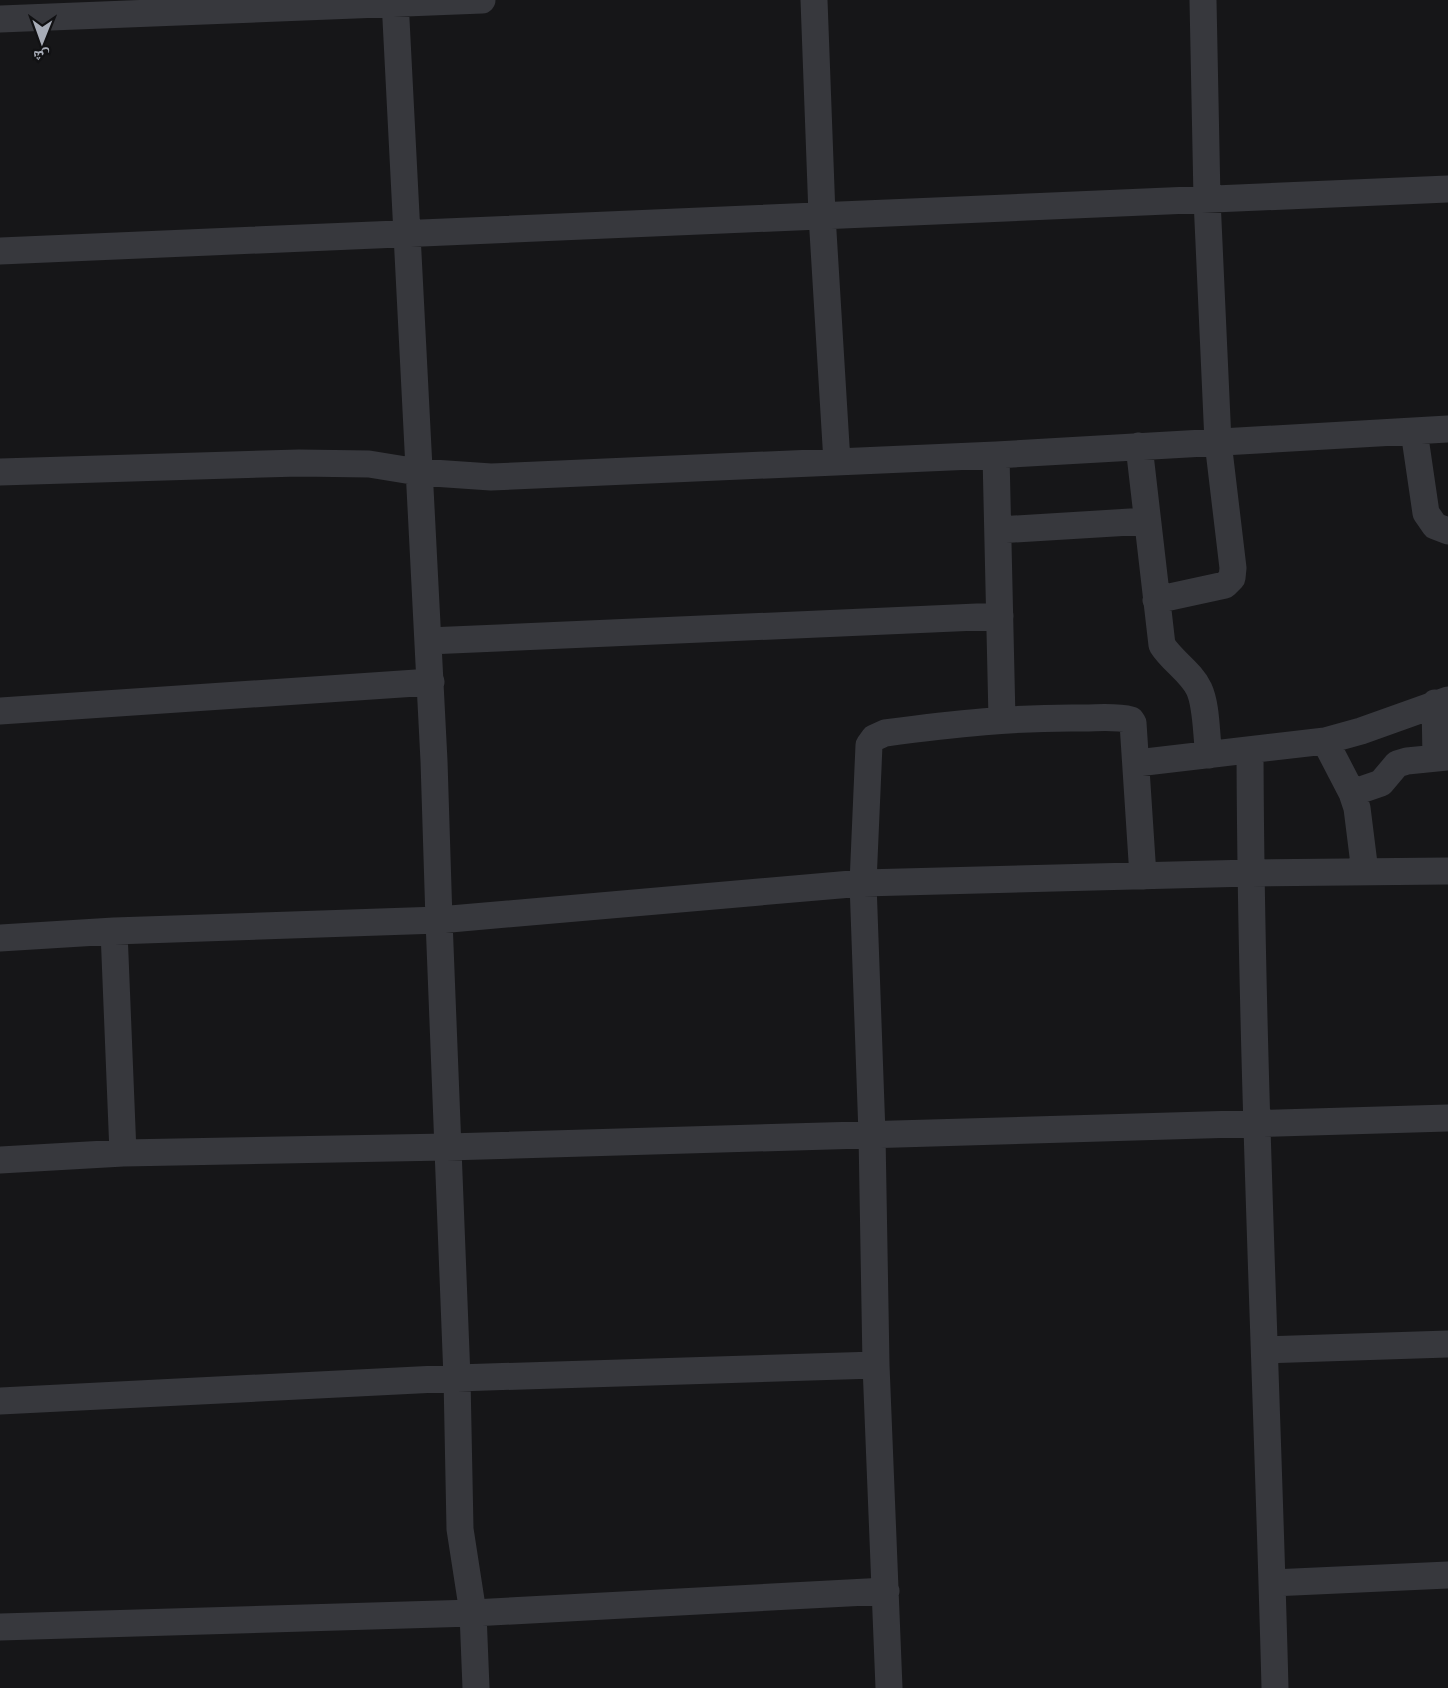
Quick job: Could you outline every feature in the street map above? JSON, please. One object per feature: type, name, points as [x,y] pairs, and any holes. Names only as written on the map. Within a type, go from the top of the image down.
[{"type":"street","points":[[0,19],[482,0]]},
{"type":"street","points":[[814,0],[822,215],[837,462]]},
{"type":"street","points":[[1156,600],[1225,585],[1232,578],[1233,568],[1218,442],[1207,199],[1203,0]]},
{"type":"street","points":[[395,2],[418,471],[431,682],[457,1378],[460,1529],[473,1612],[476,1688]]},
{"type":"street","points":[[0,251],[1448,189]]},
{"type":"street","points":[[0,472],[299,463],[369,464],[491,477],[996,455],[1448,429]]},
{"type":"street","points":[[1414,431],[1426,513],[1435,526],[1448,531]]},
{"type":"street","points":[[1139,446],[1162,645],[1198,688],[1202,700],[1209,755]]},
{"type":"street","points":[[996,455],[1002,719]]},
{"type":"street","points":[[998,531],[1147,521]]},
{"type":"street","points":[[428,641],[1000,616]]},
{"type":"street","points":[[0,711],[431,682]]},
{"type":"street","points":[[1137,763],[1325,741],[1383,724],[1442,701],[1442,758],[1397,764],[1382,783],[1352,793]]},
{"type":"street","points":[[889,1688],[876,1365],[872,1134],[863,883],[869,745],[874,738],[885,733],[1002,719],[1068,717],[1131,720],[1137,763],[1143,876]]},
{"type":"street","points":[[1325,741],[1352,793],[1360,827],[1365,872]]},
{"type":"street","points":[[1250,751],[1257,1123],[1275,1688]]},
{"type":"street","points":[[0,938],[114,931],[439,920],[863,883],[1251,873],[1448,871]]},
{"type":"street","points":[[114,931],[123,1154]]},
{"type":"street","points":[[0,1160],[123,1154],[447,1147],[1448,1118]]},
{"type":"street","points":[[1264,1350],[1448,1344]]},
{"type":"street","points":[[0,1401],[457,1378],[876,1365]]},
{"type":"street","points":[[1272,1583],[1448,1575]]},
{"type":"street","points":[[0,1627],[473,1612],[886,1591]]}]
